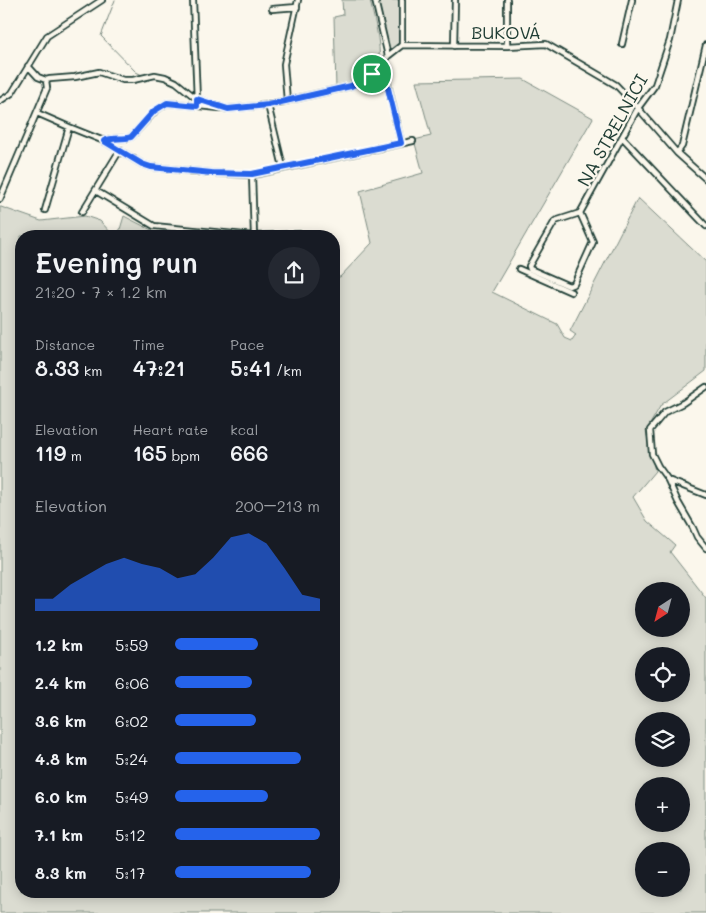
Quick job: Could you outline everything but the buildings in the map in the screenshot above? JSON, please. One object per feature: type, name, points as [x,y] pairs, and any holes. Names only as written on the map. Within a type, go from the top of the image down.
[{"type":"street","points":[[0,100],[12,93],[47,36],[102,0]]},
{"type":"street","points":[[193,0],[197,106]]},
{"type":"street","points":[[287,101],[284,64],[298,0]]},
{"type":"street","points":[[375,0],[388,56]]},
{"type":"street","points":[[104,141],[131,137],[154,111],[167,103],[228,109],[268,105],[351,86],[367,78],[388,56],[402,45],[402,0]]},
{"type":"street","points":[[454,0],[454,46]]},
{"type":"street","points":[[507,0],[507,46]]},
{"type":"street","points":[[622,44],[632,0]]},
{"type":"street","name":"NA STRELNICI","points":[[538,275],[529,266],[555,221],[580,213],[638,108],[655,86],[670,40],[678,0]]},
{"type":"street","points":[[272,9],[297,7]]},
{"type":"street","name":"BUKOVÁ","points":[[402,45],[507,46],[546,44],[616,85],[677,153],[706,179]]},
{"type":"street","points":[[677,153],[682,146],[706,45]]},
{"type":"street","points":[[382,63],[401,143]]},
{"type":"street","points":[[28,66],[38,77],[46,80],[99,72],[123,80],[133,80],[155,75],[165,77],[176,82],[197,99],[228,109]]},
{"type":"street","points":[[0,199],[47,88],[46,80]]},
{"type":"street","points":[[268,105],[283,167]]},
{"type":"street","points":[[37,113],[69,128],[104,141],[142,164],[151,167],[212,173],[252,174],[413,141]]},
{"type":"street","points":[[45,210],[69,128]]},
{"type":"street","points":[[622,137],[706,226]]},
{"type":"street","points":[[82,212],[120,150]]},
{"type":"street","points":[[252,174],[255,230]]},
{"type":"street","points":[[96,191],[154,226],[194,230]]},
{"type":"street","name":"NA STRELNICI","points":[[557,284],[569,286],[574,284],[593,242],[580,213]]},
{"type":"street","points":[[520,269],[538,275],[571,292]]},
{"type":"street","points":[[706,387],[666,412],[650,430],[652,454],[668,480],[697,537],[706,548]]},
{"type":"street","points":[[668,480],[706,495]]},
{"type":"shaded area","points":[[342,0],[370,0],[379,43],[379,60],[377,67],[370,74],[336,88],[334,17],[343,15]]},
{"type":"shaded area","points":[[377,0],[402,0],[402,42],[391,52],[389,52]]},
{"type":"shaded area","points":[[523,79],[593,118],[492,292],[557,324],[565,338],[572,341],[576,335],[570,331],[638,198],[706,262],[706,371],[661,405],[646,431],[655,471],[633,497],[647,521],[675,545],[670,552],[706,598],[706,913],[0,913],[0,207],[41,221],[85,216],[100,221],[108,230],[15,230],[15,898],[340,898],[340,277],[372,243],[360,191],[423,173],[414,140],[431,136],[416,81]]},
{"type":"shaded area","points":[[124,216],[151,230],[120,230]]},
{"type":"waterway","points":[[115,0],[101,36],[136,72],[142,75]]},
{"type":"route","points":[[382,63],[401,143],[252,174],[212,173],[151,167],[142,164],[104,141],[131,137],[154,111],[167,103],[197,106],[197,99],[228,109],[268,105],[351,86],[372,74],[382,63]]}]
